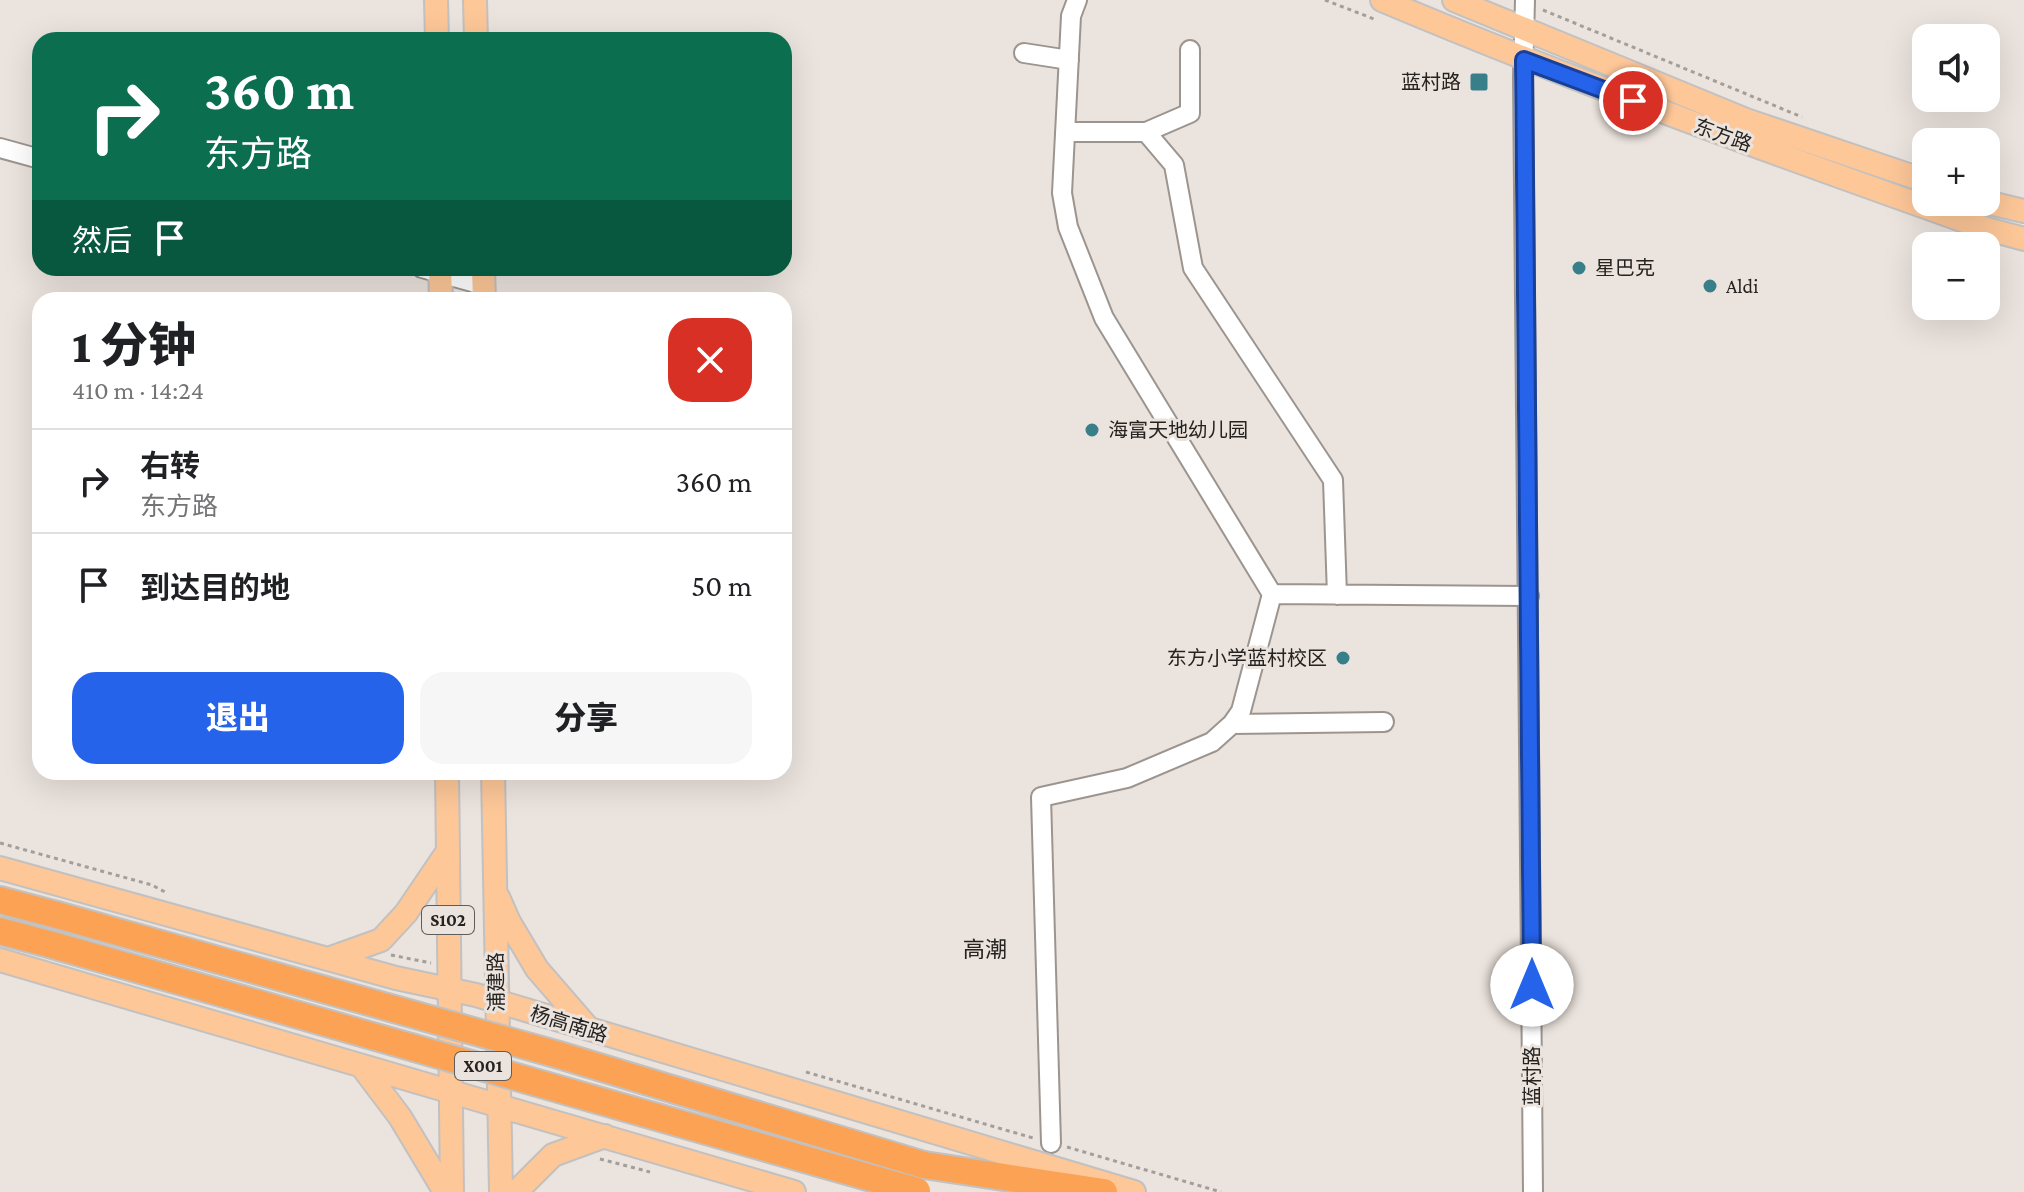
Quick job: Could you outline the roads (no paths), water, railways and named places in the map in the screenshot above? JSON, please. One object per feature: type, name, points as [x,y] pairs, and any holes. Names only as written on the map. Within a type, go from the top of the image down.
[{"type":"highway","name":"杨高南路","points":[[0,900],[559,1055],[1023,1192]]},
{"type":"highway","name":"X001","points":[[0,931],[920,1192]]},
{"type":"highway","points":[[924,1165],[1104,1192]]},
{"type":"main road","points":[[436,0],[437,32]]},
{"type":"main road","points":[[475,0],[476,32]]},
{"type":"main road","name":"东方路","points":[[1382,0],[1524,60],[1757,148],[1987,229],[2024,239]]},
{"type":"main road","name":"东方路","points":[[1454,0],[1746,120],[1912,176]]},
{"type":"main road","points":[[2000,205],[2024,211]]},
{"type":"main road","name":"S102","points":[[447,780],[452,1192]]},
{"type":"main road","name":"浦建路","points":[[493,780],[501,1192]]},
{"type":"main road","points":[[328,959],[381,940],[406,913],[448,851]]},
{"type":"main road","name":"杨高南路","points":[[0,868],[396,978],[448,988],[1134,1192]]},
{"type":"main road","points":[[495,889],[509,922],[537,969],[590,1030]]},
{"type":"main road","name":"X001","points":[[0,960],[794,1192]]},
{"type":"main road","points":[[363,1068],[400,1117],[445,1192]]},
{"type":"main road","points":[[516,1192],[553,1155],[605,1136]]},
{"type":"street","points":[[1051,1143],[1041,797],[1127,778],[1212,742],[1241,711],[1272,594],[1104,318],[1068,227],[1062,193],[1071,16],[1077,0]]},
{"type":"street","name":"蓝村路","points":[[1525,2],[1533,1192]]},
{"type":"street","points":[[1065,132],[1146,132],[1190,113],[1190,50]]},
{"type":"street","points":[[1024,53],[1069,60]]},
{"type":"street","points":[[1146,132],[1174,165],[1193,268],[1333,480],[1337,595]]},
{"type":"street","points":[[0,148],[32,157]]},
{"type":"street","points":[[455,276],[483,284]]},
{"type":"street","points":[[1272,594],[1529,596]]},
{"type":"street","points":[[1232,724],[1384,722]]},
{"type":"place","name":"蓝村路","points":[[1479,82]]},
{"type":"place","name":"星巴克","points":[[1579,268]]},
{"type":"place","name":"Aldi","points":[[1710,286]]},
{"type":"place","name":"海富天地幼儿园","points":[[1092,430]]},
{"type":"place","name":"东方小学蓝村校区","points":[[1343,658]]},
{"type":"district","name":"高潮","points":[[985,949]]}]
